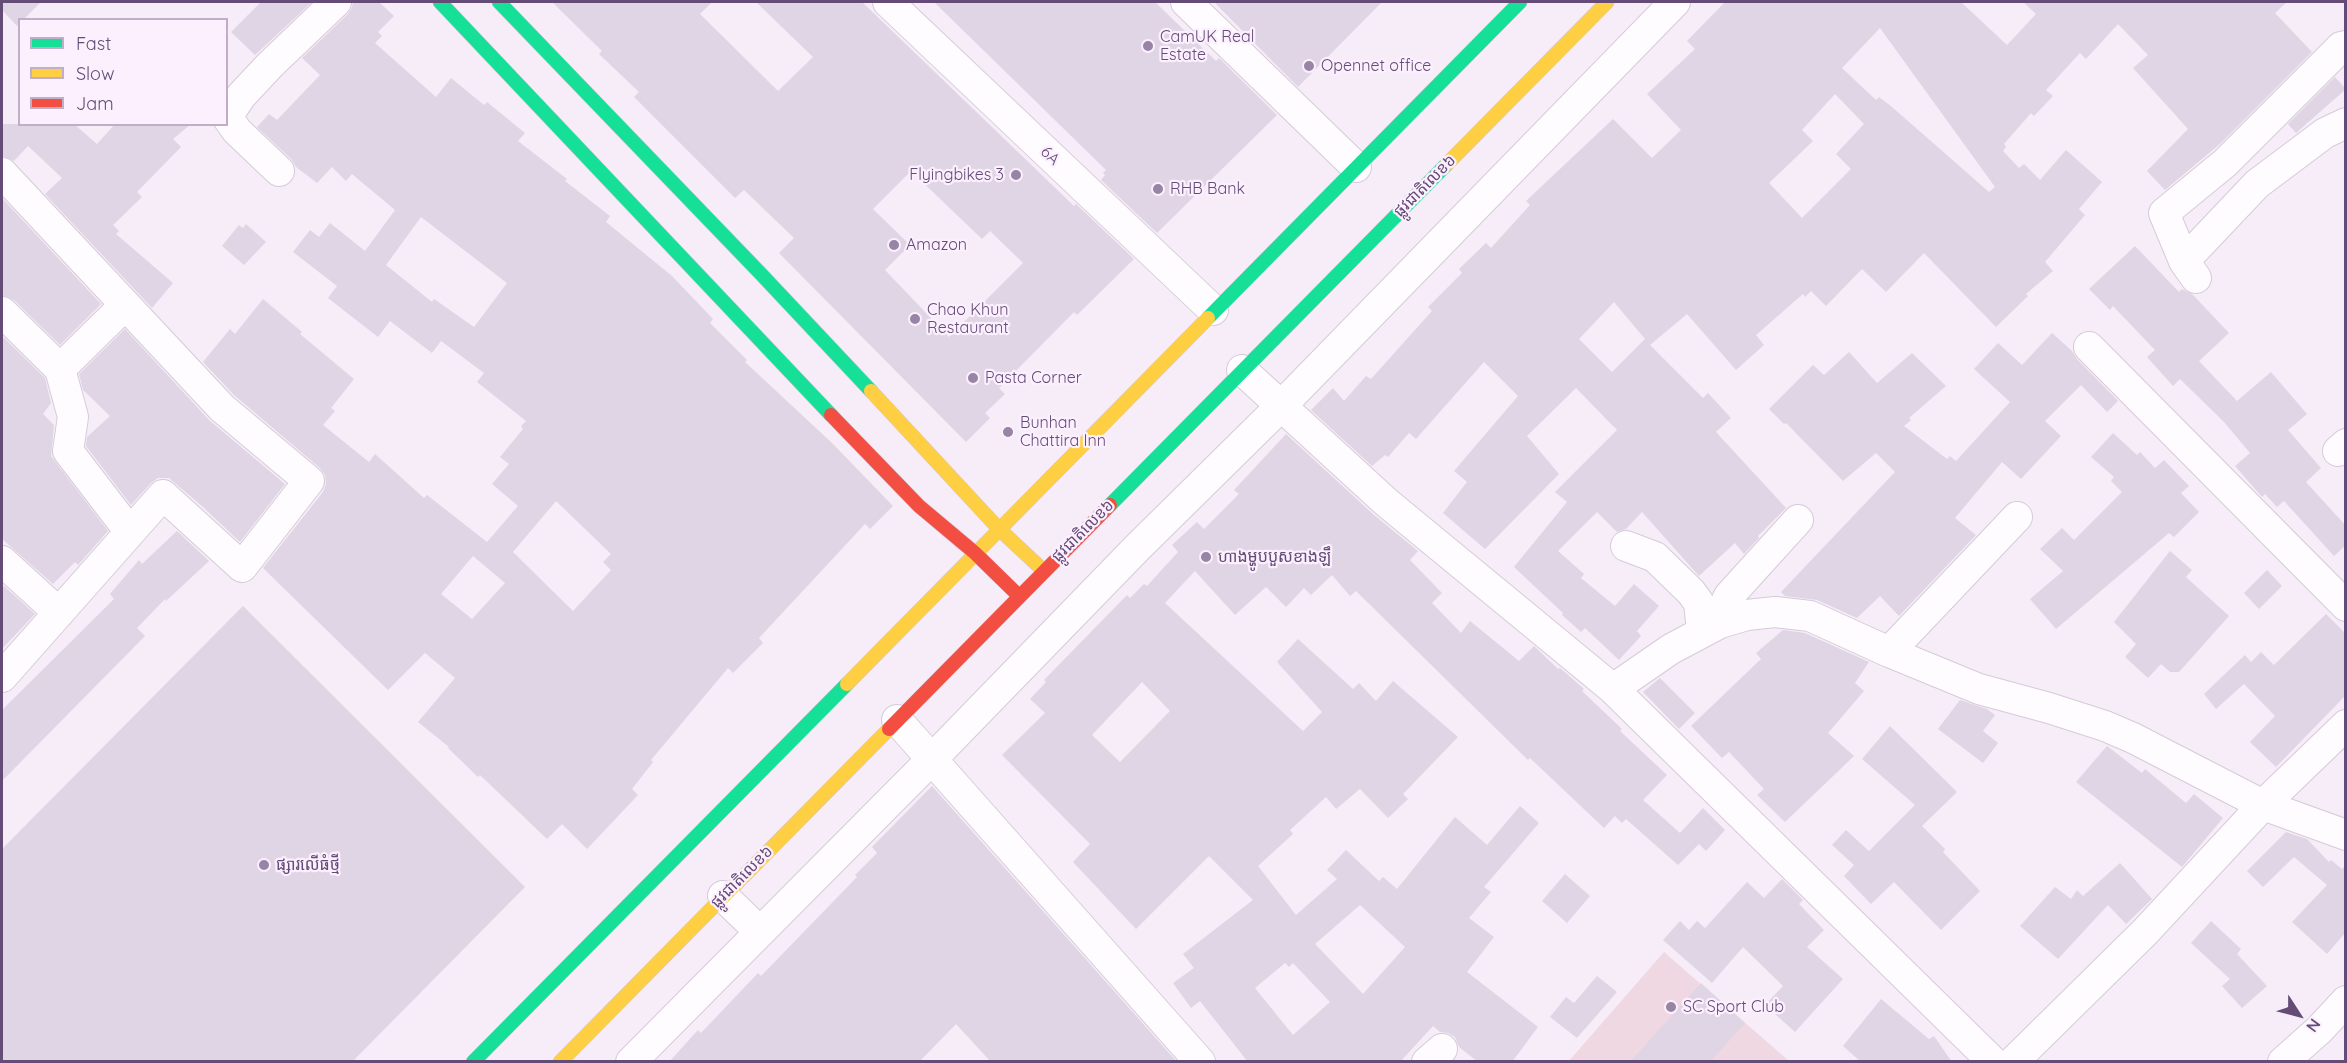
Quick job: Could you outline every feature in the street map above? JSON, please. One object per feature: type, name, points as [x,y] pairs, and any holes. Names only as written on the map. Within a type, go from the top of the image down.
[{"type":"main road","points":[[440,2],[911,498],[975,553],[1019,596]]},
{"type":"main road","points":[[498,2],[761,274],[999,529],[1044,572]]},
{"type":"main road","points":[[473,1062],[1213,310],[1520,2]]},
{"type":"main road","name":"ផ្លូវជាតិលេខ៦","points":[[560,1062],[1607,2]]},
{"type":"street","points":[[228,116],[241,96],[270,65],[336,2]]},
{"type":"street","name":"6A","points":[[888,2],[1213,310]]},
{"type":"street","points":[[1186,2],[1356,167]]},
{"type":"street","points":[[631,1062],[933,758],[1137,548],[1282,405],[1675,2]]},
{"type":"street","points":[[2346,46],[2341,47],[2225,163],[2164,213],[2190,270],[2257,184],[2325,133],[2346,123]]},
{"type":"street","points":[[228,118],[237,131],[279,171]]},
{"type":"street","points":[[2,174],[222,408],[309,481],[242,567],[163,495],[2,677]]},
{"type":"street","points":[[60,369],[125,305]]},
{"type":"street","points":[[2,312],[60,369],[73,417],[68,451],[130,532]]},
{"type":"street","points":[[2089,347],[2346,606]]},
{"type":"street","points":[[1242,370],[1386,502],[1613,689],[1993,1062]]},
{"type":"street","points":[[1889,652],[2017,517]]},
{"type":"street","points":[[1708,628],[1729,596],[1798,520]]},
{"type":"street","points":[[1626,546],[1655,557],[1691,592],[1699,603],[1708,628]]},
{"type":"street","points":[[2,561],[59,613]]},
{"type":"street","points":[[1613,689],[1708,628],[1747,615],[1775,612],[1810,616],[1979,689],[2105,726],[2133,738],[2264,806],[2346,835]]},
{"type":"street","points":[[897,720],[1200,1062]]},
{"type":"street","points":[[2013,1062],[2145,932],[2264,806],[2346,724]]},
{"type":"street","points":[[723,896],[760,932]]},
{"type":"street","points":[[2283,1062],[2319,1030],[2346,1001]]},
{"type":"shaded area","name":"SC Sport Club","points":[[1664,952],[1789,1061],[1568,1062]]},
{"type":"building","points":[[2,2],[41,2],[25,18],[18,18],[17,26],[2,10]]},
{"type":"building","points":[[261,2],[312,2],[255,55],[231,32]]},
{"type":"building","points":[[353,2],[379,2],[394,16],[378,32],[382,36],[375,43],[436,97],[451,78],[484,105],[487,102],[525,133],[518,141],[610,216],[606,222],[672,276],[713,319],[710,323],[747,360],[745,362],[832,443],[893,506],[870,529],[865,524],[759,638],[763,643],[733,673],[728,668],[651,760],[653,762],[632,789],[638,795],[587,849],[562,824],[547,839],[480,775],[478,777],[449,747],[418,722],[455,678],[425,653],[388,690],[263,568],[323,492],[326,484],[325,475],[320,468],[234,395],[203,362],[230,329],[235,334],[263,299],[302,332],[300,334],[354,379],[331,408],[335,411],[323,425],[369,462],[375,454],[424,498],[427,495],[487,542],[518,506],[492,484],[509,464],[500,457],[523,429],[521,426],[526,421],[477,382],[484,373],[441,341],[432,353],[390,321],[378,337],[328,298],[337,286],[293,252],[310,230],[319,237],[330,223],[365,251],[395,210],[352,174],[346,181],[332,167],[317,183],[296,167],[291,159],[257,127],[269,114],[277,120],[320,75],[302,58],[348,14]],"holes":[[[421,217],[507,283],[474,327],[434,299],[432,302],[386,265]],[[556,501],[611,554],[603,562],[611,570],[573,611],[513,552]],[[473,556],[505,583],[472,619],[441,594]]]},
{"type":"building","points":[[552,2],[712,2],[700,14],[778,91],[813,57],[756,2],[862,2],[1074,206],[1076,204],[1134,259],[1077,315],[1074,312],[999,388],[1005,394],[985,413],[990,418],[966,442],[779,253],[794,238],[744,190],[735,198],[634,97],[639,92],[599,54],[602,51]],"holes":[[[911,171],[982,239],[990,231],[1023,263],[949,337],[885,270],[910,245],[873,209]]]},
{"type":"building","points":[[934,2],[1155,2],[1216,61],[1219,58],[1277,115],[1157,233],[1101,180],[1106,170]]},
{"type":"building","points":[[1214,2],[1382,2],[1298,87]]},
{"type":"building","points":[[1725,2],[1961,2],[2007,45],[2036,14],[2023,2],[2287,2],[2275,13],[2312,52],[2221,143],[2165,190],[2147,171],[2188,129],[2133,68],[2148,55],[2118,24],[2086,59],[2080,53],[2046,90],[2053,96],[2034,116],[2031,113],[2004,144],[2006,147],[2003,151],[2019,168],[2024,164],[2040,180],[2066,150],[2102,182],[2079,209],[2085,215],[2045,262],[2053,271],[2026,294],[2028,296],[1996,327],[1924,253],[1886,292],[1862,269],[1826,306],[1811,291],[1805,297],[1803,294],[1756,335],[1764,345],[1736,370],[1687,314],[1650,345],[1703,398],[1708,393],[1731,418],[1716,432],[1786,508],[1744,554],[1735,543],[1699,576],[1642,512],[1626,529],[1617,532],[1597,512],[1558,551],[1584,574],[1581,578],[1615,606],[1634,584],[1659,606],[1637,631],[1641,636],[1619,660],[1585,628],[1581,632],[1514,567],[1567,502],[1555,492],[1617,430],[1576,388],[1527,436],[1559,474],[1485,549],[1443,513],[1467,482],[1454,471],[1518,396],[1484,362],[1416,439],[1409,433],[1388,457],[1385,455],[1372,466],[1311,410],[1333,388],[1344,401],[1366,376],[1371,379],[1432,311],[1428,307],[1462,273],[1459,269],[1486,243],[1491,248],[1530,205],[1526,201],[1613,119],[1652,158],[1681,130],[1647,94],[1695,49],[1687,41]],"holes":[[[1880,28],[1995,187],[1989,192],[1892,107],[1879,97],[1876,100],[1842,68]],[[1835,94],[1864,124],[1836,154],[1851,169],[1802,218],[1769,183],[1813,141],[1802,130]],[[1614,302],[1645,339],[1612,372],[1579,339]]]},
{"type":"building","points":[[2335,77],[2346,89],[2296,133],[2288,124]]},
{"type":"building","points":[[2,124],[76,126],[97,144],[113,126],[189,126],[173,139],[181,147],[137,192],[142,197],[113,225],[119,231],[116,234],[173,283],[152,308],[45,194],[62,178],[28,146],[14,161],[2,156]]},
{"type":"building","points":[[2,198],[101,304],[60,345],[14,300],[2,295]]},
{"type":"building","points":[[246,224],[266,242],[244,265],[222,246],[239,225],[243,228]]},
{"type":"building","points":[[2135,246],[2179,292],[2182,289],[2192,294],[2229,333],[2199,361],[2237,401],[2271,372],[2307,414],[2288,430],[2321,468],[2306,482],[2346,526],[2346,545],[2334,556],[2284,501],[2277,507],[2265,494],[2262,497],[2235,466],[2250,453],[2224,422],[2180,379],[2173,386],[2147,357],[2155,350],[2113,306],[2110,310],[2089,289]]},
{"type":"building","points":[[125,329],[209,420],[285,484],[240,542],[169,478],[158,478],[131,505],[86,446],[87,437],[110,416],[83,390],[79,374]]},
{"type":"building","points":[[2052,333],[2072,351],[2118,401],[2107,412],[2081,385],[2045,421],[2061,436],[2021,479],[2002,462],[1955,518],[1976,535],[1899,616],[1880,596],[1857,618],[1817,600],[1785,596],[1781,592],[1895,472],[1876,453],[1843,481],[1786,423],[1784,424],[1769,409],[1813,365],[1824,375],[1849,352],[1877,383],[1912,353],[1946,386],[1909,418],[1911,420],[1904,426],[1947,459],[1950,456],[1956,461],[2010,402],[1974,369],[1998,343],[2022,365]]},
{"type":"building","points":[[2,336],[45,378],[51,403],[43,414],[54,425],[51,456],[108,531],[78,565],[75,562],[53,584],[2,539]]},
{"type":"building","points":[[2113,433],[2137,455],[2140,452],[2155,468],[2164,460],[2189,486],[2181,493],[2199,512],[2174,537],[2169,533],[2056,629],[2030,599],[2063,571],[2040,549],[2062,528],[2074,540],[2122,492],[2111,481],[2114,477],[2091,457]]},
{"type":"building","points":[[1286,434],[1374,515],[1418,551],[1410,560],[1442,593],[1432,603],[1461,633],[1470,621],[1519,661],[1534,646],[1584,689],[1582,691],[1622,729],[1620,731],[1667,775],[1643,800],[1680,833],[1703,808],[1725,830],[1706,851],[1699,844],[1678,865],[1626,819],[1622,823],[1615,816],[1604,828],[1530,758],[1528,760],[1356,591],[1350,596],[1332,575],[1311,595],[1304,588],[1286,607],[1266,587],[1235,615],[1195,571],[1165,603],[1303,731],[1322,712],[1277,662],[1298,639],[1353,689],[1359,683],[1376,701],[1393,681],[1458,737],[1403,794],[1408,799],[1388,818],[1360,789],[1336,809],[1326,797],[1290,830],[1293,834],[1258,866],[1296,915],[1337,879],[1327,870],[1346,850],[1379,881],[1383,877],[1397,889],[1455,817],[1487,845],[1520,806],[1539,823],[1484,887],[1491,892],[1469,918],[1494,937],[1467,972],[1538,1027],[1512,1062],[1478,1062],[1459,1047],[1455,1037],[1440,1032],[1433,1026],[1400,1062],[1248,1062],[1200,1001],[1191,1008],[1173,983],[1194,968],[1183,954],[1253,900],[1209,856],[1136,929],[1073,862],[1090,844],[1002,755],[1045,713],[1030,699],[1046,682],[1044,680],[1127,595],[1130,598],[1144,584],[1147,586],[1178,552],[1172,545],[1197,522],[1204,529],[1239,494],[1234,490]],"holes":[[[1142,682],[1170,711],[1120,762],[1092,735]],[[1360,905],[1405,947],[1363,994],[1315,944]],[[1285,963],[1289,967],[1293,963],[1330,1002],[1293,1035],[1255,988]]]},
{"type":"building","points":[[177,531],[209,561],[166,601],[165,599],[137,628],[145,636],[2,781],[2,710],[114,599],[110,594],[139,560],[142,564]]},
{"type":"building","points":[[2170,551],[2192,570],[2186,577],[2229,616],[2179,672],[2170,672],[2161,664],[2148,678],[2125,657],[2136,644],[2114,622]]},
{"type":"building","points":[[2267,570],[2282,586],[2259,609],[2244,593]]},
{"type":"building","points":[[4,586],[35,614],[2,649],[2,588]]},
{"type":"building","name":"ផ្សារលើធំថ្មី","points":[[243,606],[525,887],[352,1062],[2,1062],[2,849]]},
{"type":"building","points":[[2326,614],[2346,634],[2346,695],[2276,767],[2250,742],[2275,716],[2244,684],[2216,709],[2204,694],[2245,655],[2251,662],[2261,652],[2274,665]]},
{"type":"building","points":[[1783,630],[1805,633],[1869,662],[1855,683],[1864,691],[1828,733],[1854,756],[1785,822],[1757,795],[1764,789],[1729,752],[1722,758],[1691,726],[1761,659],[1756,653]]},
{"type":"building","points":[[1660,678],[1695,713],[1679,729],[1643,692]]},
{"type":"building","points":[[1960,700],[1987,709],[1995,715],[1983,731],[1998,743],[1983,763],[1938,729]]},
{"type":"building","points":[[1890,726],[1957,792],[1922,826],[1945,849],[1943,852],[1980,891],[1941,930],[1894,882],[1871,904],[1844,876],[1854,865],[1832,845],[1846,830],[1869,851],[1915,805],[1862,759]]},
{"type":"building","points":[[2107,746],[2142,773],[2145,769],[2186,803],[2194,794],[2223,818],[2182,867],[2076,782]]},
{"type":"building","points":[[932,786],[1177,1062],[991,1062],[956,1024],[919,1062],[669,1062],[698,1030],[701,1033],[758,973],[761,976],[857,877],[855,875],[877,853],[872,847]]},
{"type":"building","points":[[2286,832],[2307,839],[2329,862],[2331,860],[2342,869],[2346,865],[2345,933],[2327,954],[2292,922],[2327,885],[2294,857],[2263,887],[2247,871]]},
{"type":"building","points":[[2120,863],[2152,899],[2126,924],[2108,905],[2058,959],[2020,926],[2055,887],[2071,899],[2077,890],[2083,896]]},
{"type":"building","points":[[1565,874],[1590,896],[1567,923],[1542,901]]},
{"type":"building","points":[[1782,879],[1803,900],[1799,904],[1824,930],[1807,947],[1843,979],[1795,1032],[1765,1005],[1783,986],[1743,947],[1712,983],[1663,940],[1680,921],[1689,930],[1697,921],[1705,928],[1747,882],[1764,898]]},
{"type":"building","points":[[2211,921],[2241,949],[2237,954],[2267,986],[2242,1008],[2222,986],[2230,979],[2191,943]]},
{"type":"building","points":[[1597,976],[1617,992],[1577,1038],[1550,1017],[1566,997],[1574,1003]]},
{"type":"building","points":[[1701,983],[1745,1023],[1710,1062],[1630,1062]]},
{"type":"building","points":[[1881,999],[1929,1039],[1934,1036],[1952,1062],[1861,1062],[1843,1046]]},
{"type":"traffic: fast","points":[[440,2],[831,415]]},
{"type":"traffic: fast","points":[[499,2],[871,391]]},
{"type":"traffic: fast","points":[[1208,318],[1520,2]]},
{"type":"traffic: fast","points":[[1110,505],[1446,165]]},
{"type":"traffic: fast","points":[[473,1062],[847,684]]},
{"type":"traffic: slow","points":[[1446,165],[1607,2]]},
{"type":"traffic: slow","points":[[847,684],[1208,318]]},
{"type":"traffic: slow","points":[[871,391],[999,529],[1044,571]]},
{"type":"traffic: slow","points":[[560,1062],[889,729]]},
{"type":"traffic: jam","points":[[831,415],[919,506],[975,553],[1019,596]]},
{"type":"traffic: jam","points":[[889,729],[1110,505]]},
{"type":"place","name":"CamUK Real Estate","points":[[1148,46]]},
{"type":"place","name":"Opennet office","points":[[1309,66]]},
{"type":"place","name":"Flyingbikes 3","points":[[1016,175]]},
{"type":"place","name":"RHB Bank","points":[[1158,189]]},
{"type":"place","name":"Amazon","points":[[894,245]]},
{"type":"place","name":"Chao Khun Restaurant","points":[[915,319]]},
{"type":"place","name":"Pasta Corner","points":[[973,378]]},
{"type":"place","name":"Bunhan Chattira Inn","points":[[1008,432]]},
{"type":"place","name":"ហាងម្ហូបបួសខាងឡឹ","points":[[1206,557]]},
{"type":"place","name":"ផ្សារលើធំថ្មី","points":[[264,865]]},
{"type":"place","name":"SC Sport Club","points":[[1671,1007]]}]
